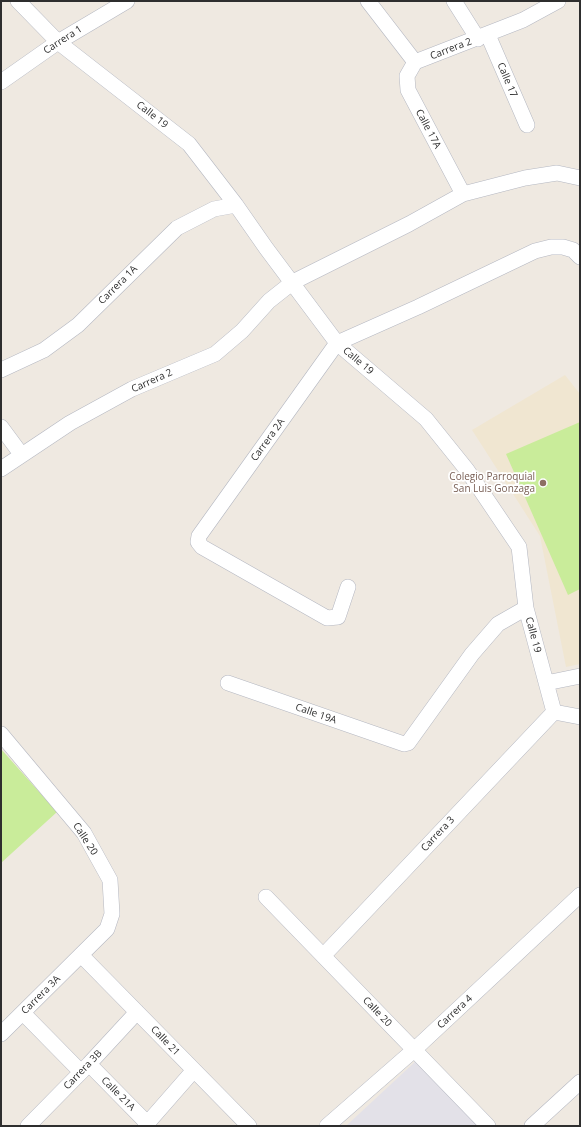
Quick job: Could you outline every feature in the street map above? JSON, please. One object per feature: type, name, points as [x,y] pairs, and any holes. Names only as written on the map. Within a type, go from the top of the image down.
[{"type":"street","name":"Calle 19","points":[[18,1],[58,42],[189,144],[236,205],[337,343],[426,419],[467,470],[519,547],[526,608],[554,712]]},
{"type":"street","name":"Carrera 1","points":[[1,82],[58,42],[127,1]]},
{"type":"street","points":[[368,1],[415,62]]},
{"type":"street","name":"Calle 17","points":[[454,1],[483,37],[527,126]]},
{"type":"street","name":"Carrera 2","points":[[415,62],[483,37],[523,20],[558,1]]},
{"type":"street","name":"Calle 17A","points":[[415,62],[407,76],[408,90],[463,194]]},
{"type":"street","name":"Carrera 2","points":[[1,469],[21,454],[70,423],[132,389],[215,354],[242,331],[269,301],[293,282],[409,224],[463,194],[525,178],[557,174],[580,178]]},
{"type":"street","name":"Carrera 1A","points":[[1,370],[44,350],[78,324],[177,228],[214,209],[236,205]]},
{"type":"street","points":[[337,343],[418,307],[535,251],[551,246],[563,247],[572,250],[580,257]]},
{"type":"street","name":"Carrera 2A","points":[[337,343],[199,536],[198,542],[202,547],[327,618],[338,617],[348,587]]},
{"type":"street","points":[[1,427],[21,454]]},
{"type":"street","name":"Calle 19A","points":[[228,684],[404,744],[408,742],[472,654],[498,624],[526,608]]},
{"type":"street","points":[[546,683],[580,676]]},
{"type":"street","points":[[554,712],[580,718]]},
{"type":"street","name":"Carrera 3","points":[[323,956],[554,712]]},
{"type":"street","name":"Calle 20","points":[[1,734],[84,833],[110,880],[112,914],[107,929],[81,955]]},
{"type":"street","name":"Carrera 4","points":[[328,1126],[414,1050],[580,895]]},
{"type":"street","name":"Calle 20","points":[[266,897],[488,1126]]},
{"type":"street","name":"Calle 21","points":[[81,955],[249,1126]]},
{"type":"street","name":"Carrera 3A","points":[[1,1034],[81,955]]},
{"type":"street","name":"Carrera 3B","points":[[28,1126],[137,1012]]},
{"type":"street","name":"Calle 21A","points":[[23,1013],[146,1125]]},
{"type":"street","points":[[146,1125],[194,1070]]},
{"type":"street","points":[[532,1126],[580,1082]]},
{"type":"shaded area","name":"Colegio Parroquial San Luis Gonzaga","points":[[565,375],[580,394],[580,664],[566,667],[540,536],[472,430]]},
{"type":"shaded area","points":[[417,1060],[480,1126],[346,1126]]},
{"type":"green space","points":[[580,422],[580,589],[568,595],[506,454]]},
{"type":"green space","points":[[1,749],[57,812],[1,863]]},
{"type":"place","name":"Colegio Parroquial San Luis Gonzaga","points":[[543,483]]}]
